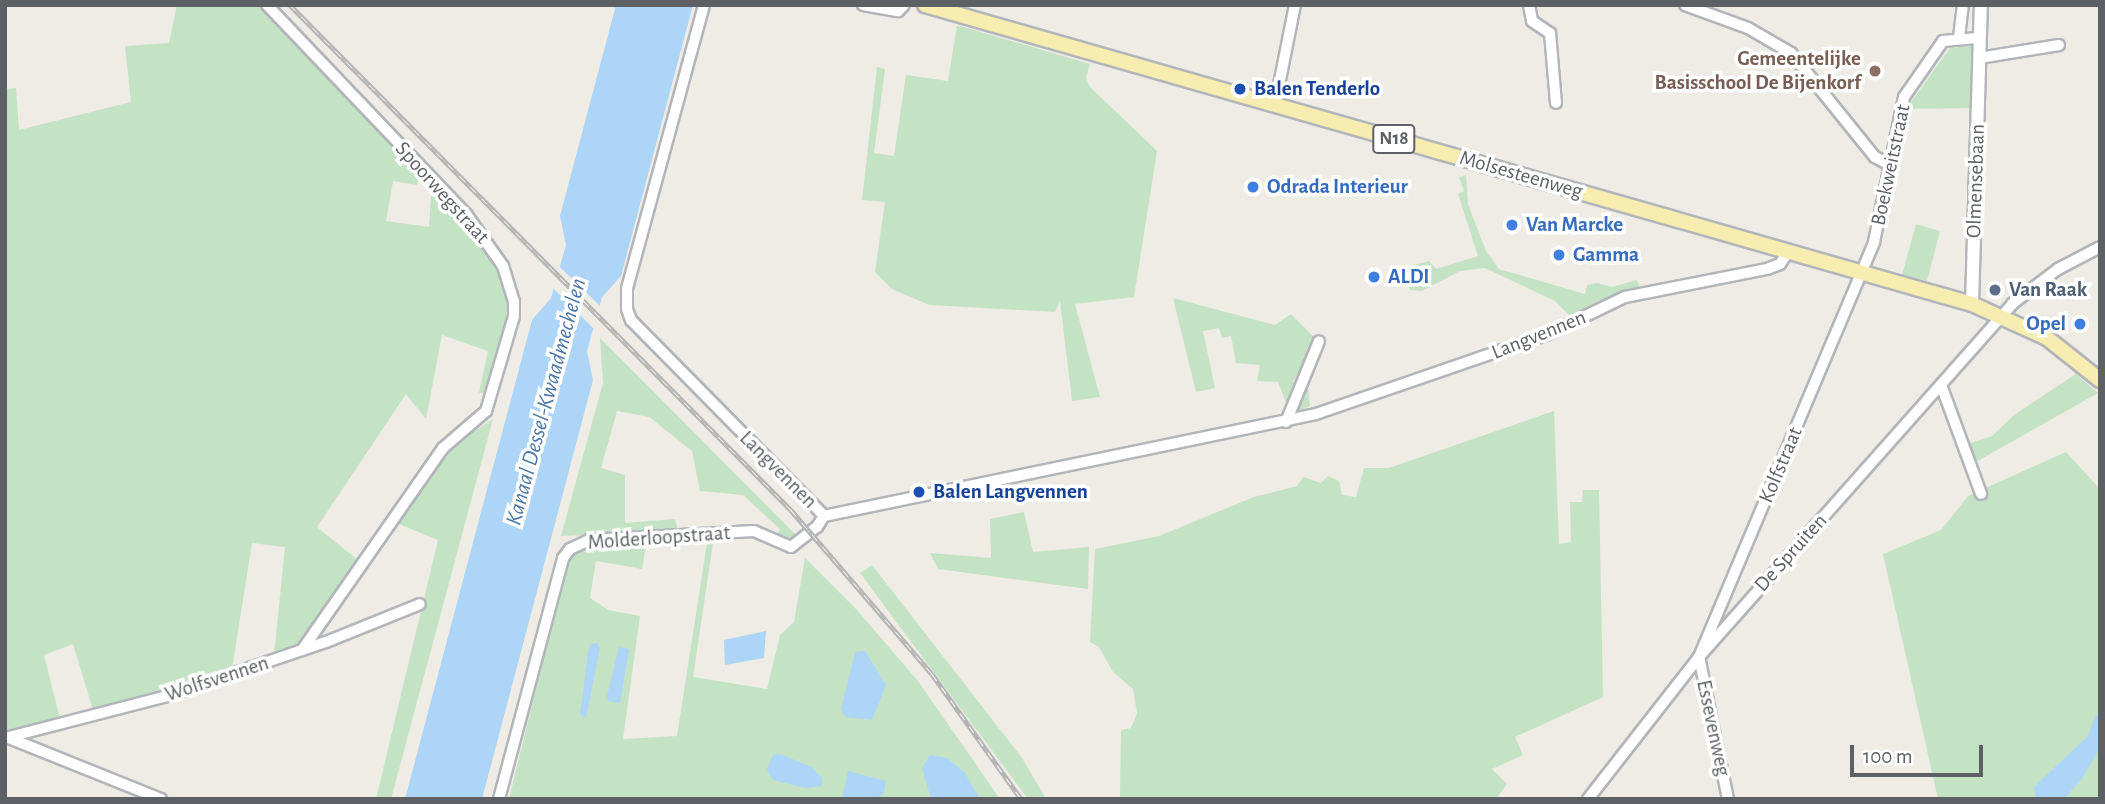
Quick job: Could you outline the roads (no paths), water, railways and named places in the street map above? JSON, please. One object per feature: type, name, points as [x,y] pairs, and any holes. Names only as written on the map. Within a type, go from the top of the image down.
[{"type":"main road","name":"Molsesteenweg","points":[[925,5],[1972,304],[2003,315],[2047,338],[2100,380]]},
{"type":"street","name":"Spoorwegstraat","points":[[267,5],[466,214],[507,273],[514,301],[514,316],[486,411],[452,437],[302,650]]},
{"type":"street","name":"Langvennen","points":[[704,5],[627,289],[627,309],[631,320],[824,516],[1286,422],[1528,341],[1625,297],[1767,269],[1780,264],[1788,252]]},
{"type":"street","points":[[863,5],[898,11],[904,5]]},
{"type":"street","points":[[1275,105],[1295,5]]},
{"type":"street","points":[[1530,5],[1532,21],[1550,33],[1556,103]]},
{"type":"street","points":[[1685,5],[1748,28],[1791,53],[1875,157],[1890,164]]},
{"type":"street","points":[[1963,5],[1959,37],[1980,38]]},
{"type":"street","name":"Olmensebaan","points":[[1972,304],[1981,5]]},
{"type":"street","name":"Boekweitstraat","points":[[1862,273],[1883,213],[1896,120],[1911,84],[1943,41],[1959,37]]},
{"type":"street","points":[[1979,58],[2059,45]]},
{"type":"street","name":"De Spruiten","points":[[1588,799],[1699,657],[2003,315],[2058,269],[2100,247]]},
{"type":"street","name":"Kolfstraat","points":[[1699,657],[1862,273]]},
{"type":"street","points":[[1286,422],[1319,341]]},
{"type":"street","points":[[1941,385],[1981,494]]},
{"type":"street","name":"Molderloopstraat","points":[[499,799],[569,549],[589,540],[754,531],[792,547],[817,527],[824,516]]},
{"type":"street","name":"Wolfsvennen","points":[[7,738],[167,696],[302,650],[420,604]]},
{"type":"street","name":"Essevenweg","points":[[1699,657],[1728,799]]},
{"type":"street","points":[[7,738],[161,799]]},
{"type":"water","name":"Kanaal Dessel-Kwaadmechelen","points":[[616,5],[693,5],[621,276],[602,297],[587,351],[593,380],[482,799],[405,799],[532,320],[551,298],[566,245],[560,216]]},
{"type":"water","points":[[766,631],[764,658],[725,665],[724,640]]},
{"type":"water","points":[[597,643],[600,648],[586,718],[580,714],[588,653],[590,644]]},
{"type":"water","points":[[619,647],[629,649],[620,703],[608,701],[607,696]]},
{"type":"water","points":[[865,651],[886,685],[872,720],[846,717],[841,710],[855,652]]},
{"type":"water","points":[[2095,716],[2100,716],[2100,747],[2082,779],[2064,799],[2036,799],[2034,787],[2088,736]]},
{"type":"water","points":[[780,754],[812,767],[822,778],[822,786],[805,788],[773,780],[767,770],[773,755]]},
{"type":"water","points":[[930,755],[947,758],[965,773],[980,799],[931,799],[922,768]]},
{"type":"water","points":[[848,771],[886,781],[884,793],[877,799],[842,799]]},
{"type":"railway","points":[[290,5],[791,510],[932,674],[1021,799]]},
{"type":"place","name":"Gemeentelijke Basisschool De Bijenkorf","points":[[1875,71]]},
{"type":"place","name":"Balen Tenderlo","points":[[1240,89]]},
{"type":"place","name":"Odrada Interieur","points":[[1253,187]]},
{"type":"place","name":"Van Marcke","points":[[1512,225]]},
{"type":"place","name":"Gamma","points":[[1559,255]]},
{"type":"place","name":"ALDI","points":[[1374,277]]},
{"type":"place","name":"Van Raak","points":[[1995,290]]},
{"type":"place","name":"Opel","points":[[2080,324]]},
{"type":"place","name":"Balen Langvennen","points":[[919,492]]}]
